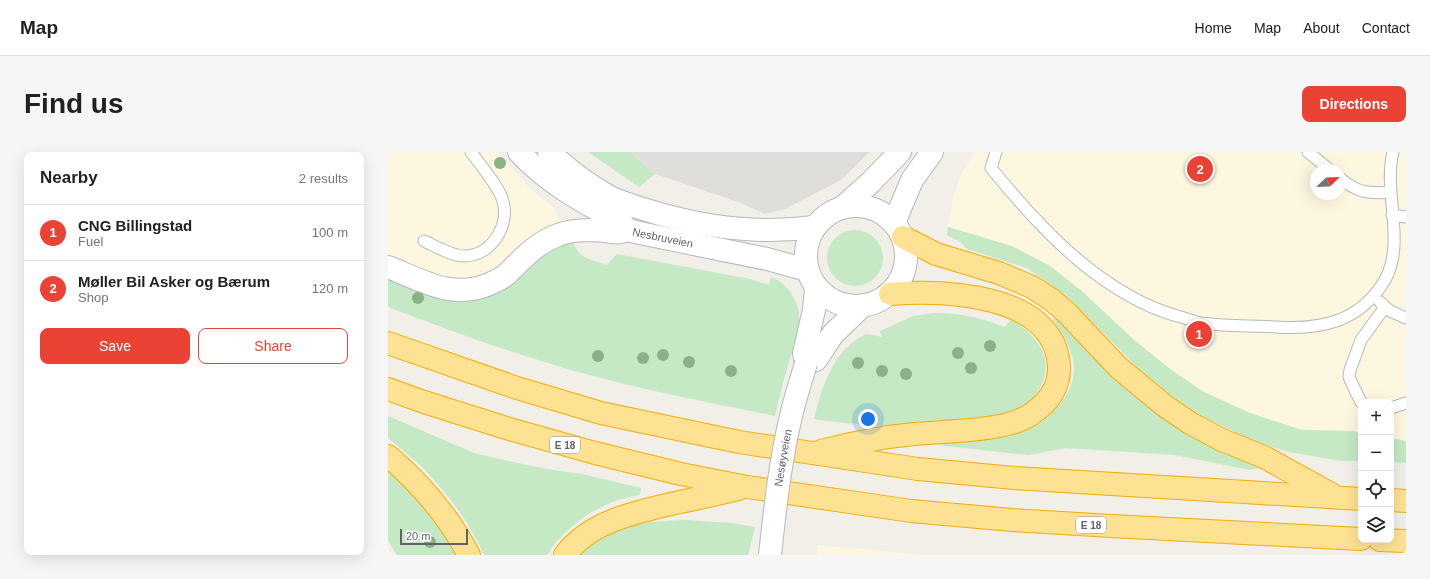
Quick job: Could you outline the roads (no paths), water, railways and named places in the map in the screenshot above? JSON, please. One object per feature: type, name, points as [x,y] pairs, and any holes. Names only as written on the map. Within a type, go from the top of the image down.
[{"type":"highway","points":[[898,230],[936,254],[999,273],[1032,287],[1052,300],[1067,313],[1119,368],[1165,406],[1190,424],[1222,440],[1264,457],[1336,497]]},
{"type":"highway","points":[[809,453],[865,440],[914,434],[961,431],[999,426],[1016,422],[1029,416],[1042,407],[1051,396],[1057,385],[1059,365],[1055,345],[1038,323],[1024,314],[990,300],[945,292],[890,294]]},
{"type":"highway","points":[[388,343],[517,388],[602,413],[739,442],[918,469],[1014,478],[1358,499]]},
{"type":"highway","name":"E 18","points":[[388,389],[506,428],[595,453],[681,474],[747,487],[911,511],[1012,520],[1358,539]]},
{"type":"highway","points":[[388,456],[416,482],[437,505],[469,555]]},
{"type":"highway","name":"E 18","points":[[565,555],[583,537],[600,527],[621,518],[643,511],[747,487]]},
{"type":"highway","points":[[1394,500],[1406,501]]},
{"type":"highway","points":[[1394,541],[1406,542]]},
{"type":"street","name":"Nesbruveien","points":[[519,152],[536,170],[557,186],[571,196],[622,223],[627,230],[767,259],[811,279]]},
{"type":"street","name":"Nesbruveien","points":[[549,152],[578,176],[600,191],[610,197],[642,209],[683,220],[728,228],[788,230],[814,227]]},
{"type":"street","points":[[843,207],[861,206],[878,210],[898,230],[906,252],[906,267],[900,282],[890,294],[877,302],[861,307],[836,303],[825,297],[811,279],[805,257],[807,241],[814,227],[827,214],[843,207],[871,182],[900,152]]},
{"type":"street","points":[[898,230],[912,180],[932,152]]},
{"type":"street","points":[[388,267],[442,289],[457,291],[467,290],[482,287],[504,276],[536,246],[559,234],[585,230],[620,233],[627,230]]},
{"type":"street","name":"Nesøyveien","points":[[770,555],[785,445],[791,416],[806,363],[804,353],[814,310],[811,279]]},
{"type":"street","points":[[806,363],[816,360],[833,334],[861,307]]},
{"type":"lane","points":[[424,241],[456,255],[471,255],[483,252],[490,246],[502,226],[505,211],[501,195],[471,152]]},
{"type":"lane","points":[[996,152],[992,168],[1017,200],[1042,226],[1078,259],[1110,284],[1138,301],[1167,313],[1199,322],[1295,328],[1312,327],[1341,320],[1367,304],[1386,278],[1391,263],[1393,247],[1390,172],[1393,152]]},
{"type":"lane","points":[[1308,152],[1323,164]]},
{"type":"lane","points":[[1346,183],[1358,190],[1377,193],[1391,192]]},
{"type":"lane","points":[[1392,215],[1406,216]]},
{"type":"lane","points":[[1374,296],[1390,311],[1406,318]]},
{"type":"lane","points":[[1360,399],[1349,377],[1350,370],[1361,340],[1385,307]]},
{"type":"lane","points":[[1394,407],[1406,403]]},
{"type":"place","name":"Møller Bil Asker og Bærum","points":[[1200,169]]},
{"type":"place","name":"CNG Billingstad","points":[[1199,334]]}]
